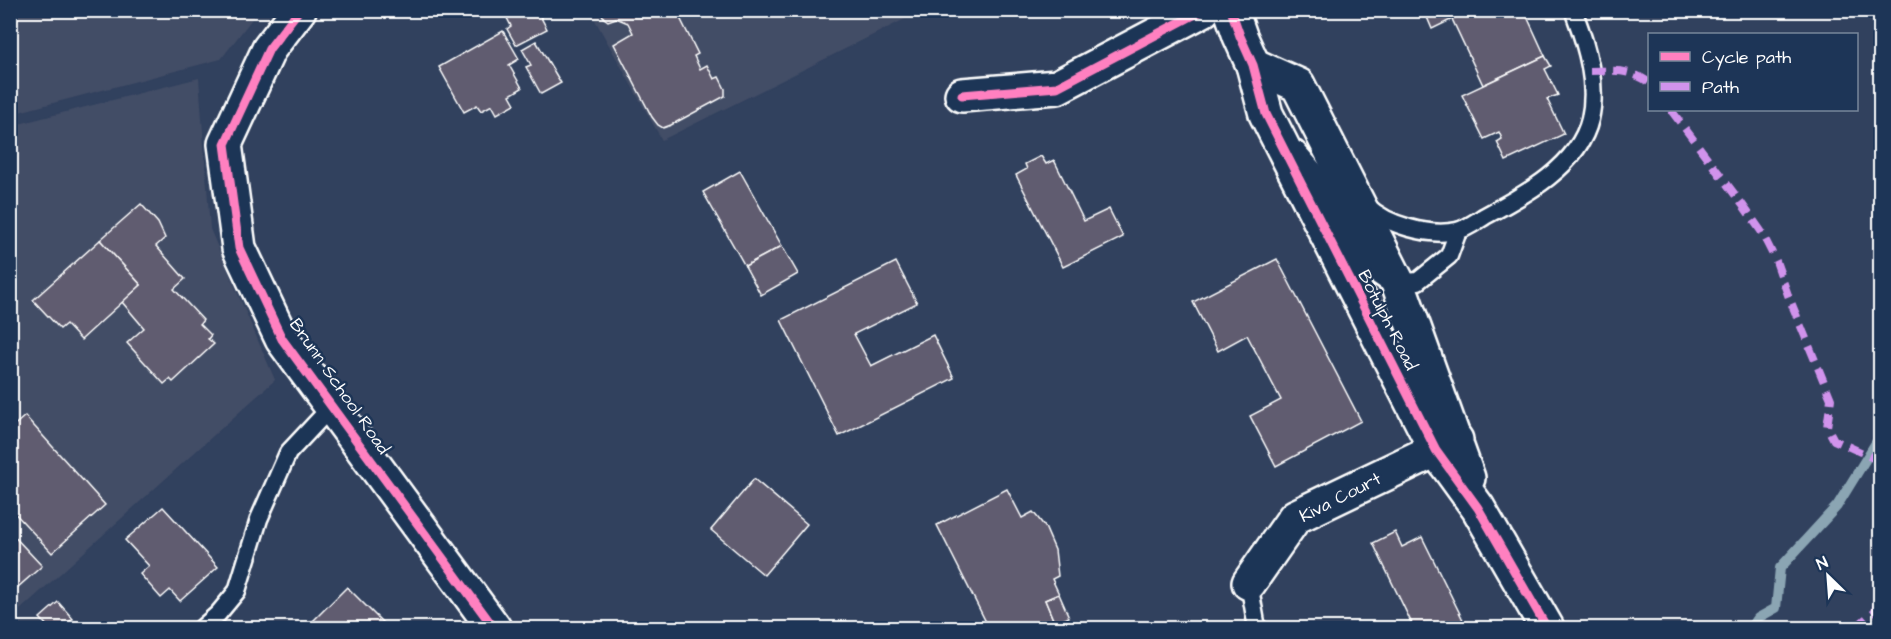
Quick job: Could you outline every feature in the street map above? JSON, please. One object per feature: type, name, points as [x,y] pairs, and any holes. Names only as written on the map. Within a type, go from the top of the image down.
[{"type":"street","name":"Brunn School Road","points":[[299,10],[269,48],[225,144],[239,248],[282,339],[494,628]]},
{"type":"street","points":[[962,95],[1057,87],[1203,10]]},
{"type":"street","name":"Botulph Road","points":[[1231,10],[1239,36],[1253,65],[1266,114],[1478,508],[1547,628]]},
{"type":"street","name":"Botulph Road","points":[[1253,65],[1298,85],[1355,195],[1398,283],[1446,445]]},
{"type":"street","name":"Kiva Court","points":[[1249,583],[1295,517],[1446,445]]},
{"type":"lane","points":[[1355,195],[1370,209],[1393,223],[1426,231],[1458,231],[1532,191],[1548,179],[1579,144],[1590,119],[1592,96],[1590,71],[1584,39],[1575,15]]},
{"type":"lane","points":[[1266,114],[1316,172],[1366,268],[1385,282],[1418,281],[1449,256],[1458,231]]},
{"type":"lane","points":[[202,628],[218,614],[237,591],[259,519],[288,453],[332,406]]},
{"type":"lane","points":[[1249,583],[1257,628]]},
{"type":"shaded area","points":[[11,10],[258,11],[221,59],[11,114]]},
{"type":"shaded area","points":[[918,10],[919,12],[662,140],[590,11]]},
{"type":"shaded area","points":[[199,78],[210,229],[275,380],[11,618],[11,126]]},
{"type":"building","points":[[503,10],[537,10],[547,29],[516,45],[507,29],[511,26]]},
{"type":"building","points":[[600,10],[676,10],[698,54],[694,56],[700,69],[707,65],[714,79],[719,77],[725,89],[725,96],[671,125],[663,128],[658,125],[614,44],[633,33],[628,23],[616,18],[608,21]]},
{"type":"building","points":[[1424,10],[1471,10],[1432,29]]},
{"type":"building","points":[[1471,10],[1524,10],[1545,56],[1483,85],[1452,19]]},
{"type":"building","points":[[503,31],[519,59],[509,65],[522,88],[510,95],[515,104],[497,114],[492,105],[481,111],[477,105],[464,112],[439,67]]},
{"type":"building","points":[[536,41],[561,83],[541,94],[526,67],[531,65],[522,49]]},
{"type":"building","points":[[1545,56],[1551,66],[1545,69],[1558,95],[1547,99],[1564,134],[1506,161],[1497,142],[1502,139],[1499,132],[1484,139],[1462,95]]},
{"type":"building","points":[[1041,156],[1046,164],[1054,160],[1084,221],[1109,209],[1123,237],[1063,267],[1016,175],[1027,169],[1025,164]]},
{"type":"building","points":[[740,171],[782,246],[745,266],[703,192]]},
{"type":"building","points":[[141,204],[158,223],[165,238],[156,246],[185,279],[174,289],[203,320],[200,324],[211,335],[208,339],[214,344],[173,382],[170,379],[164,384],[127,343],[144,328],[122,302],[141,285],[100,240]]},
{"type":"building","points":[[100,240],[141,285],[81,340],[66,324],[60,329],[33,300]]},
{"type":"building","points":[[782,246],[798,274],[761,295],[745,266]]},
{"type":"building","points":[[1277,259],[1361,421],[1276,466],[1250,416],[1281,400],[1247,335],[1218,351],[1193,302]]},
{"type":"building","points":[[896,262],[917,303],[854,334],[871,366],[933,335],[954,378],[839,436],[781,320]]},
{"type":"building","points":[[25,416],[105,505],[52,553],[10,508],[10,429]]},
{"type":"building","points":[[754,479],[807,524],[764,575],[711,530]]},
{"type":"building","points":[[1007,489],[1022,518],[1033,512],[1038,518],[1045,527],[1055,550],[1058,576],[1052,579],[1059,594],[1045,600],[1055,624],[1046,628],[989,628],[937,525]]},
{"type":"building","points":[[163,507],[218,567],[180,601],[170,590],[161,598],[140,574],[149,566],[125,540]]},
{"type":"building","points":[[10,532],[42,566],[10,594]]},
{"type":"building","points":[[1395,532],[1402,547],[1422,537],[1467,628],[1414,628],[1373,543]]},
{"type":"building","points":[[347,587],[388,628],[306,628]]},
{"type":"building","points":[[1059,594],[1069,617],[1055,624],[1045,600]]},
{"type":"building","points":[[58,602],[73,619],[61,628],[49,628],[40,618]]},
{"type":"waterway","points":[[1751,628],[1758,618],[1776,608],[1780,568],[1837,506],[1880,436]]},
{"type":"marked path","points":[[1590,71],[1628,73],[1648,82]]},
{"type":"marked path","points":[[1672,111],[1761,231],[1776,261],[1831,399],[1827,427],[1834,440],[1880,461]]},
{"type":"marked path","points":[[1855,628],[1876,610],[1880,586]]},
{"type":"cycle path","points":[[299,10],[269,49],[225,144],[239,248],[282,339],[494,628]]},
{"type":"cycle path","points":[[962,95],[1057,87],[1203,10]]},
{"type":"cycle path","points":[[1231,10],[1253,65],[1266,114],[1436,450],[1478,508],[1547,628]]}]
